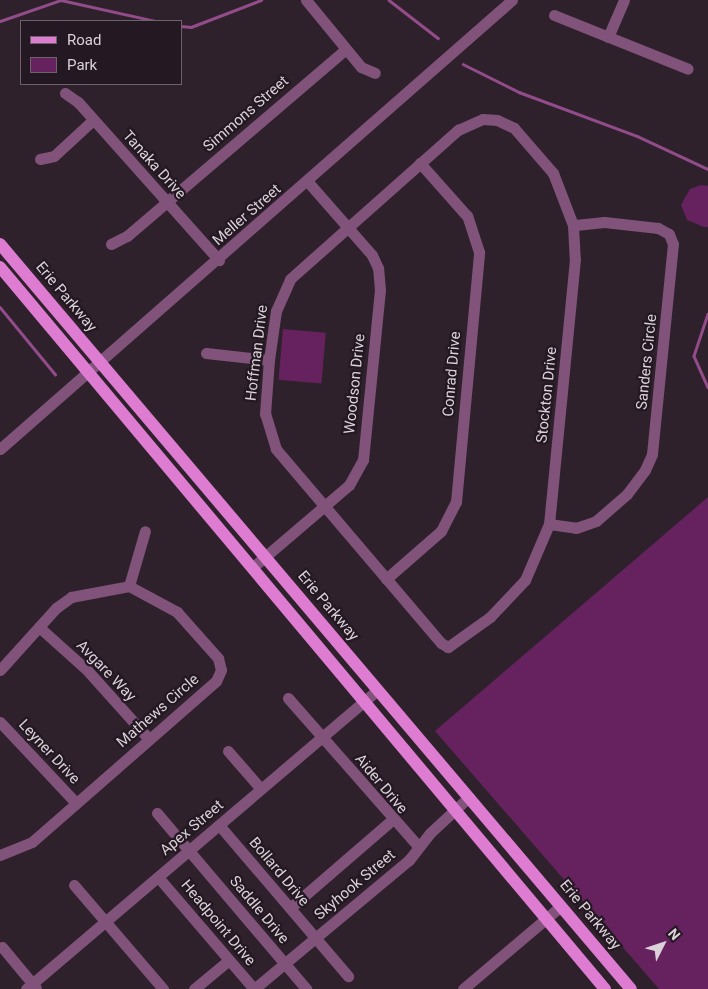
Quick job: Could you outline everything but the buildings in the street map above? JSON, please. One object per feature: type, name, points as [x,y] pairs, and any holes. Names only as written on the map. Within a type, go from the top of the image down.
[{"type":"main road","name":"Erie Parkway","points":[[0,244],[631,989]]},
{"type":"main road","name":"Erie Parkway","points":[[0,267],[365,700],[605,989]]},
{"type":"street","points":[[306,0],[345,50],[361,67],[375,73]]},
{"type":"street","name":"Meller Street","points":[[0,449],[308,182],[512,0]]},
{"type":"street","points":[[608,37],[624,0]]},
{"type":"street","points":[[554,15],[688,69]]},
{"type":"street","name":"Simmons Street","points":[[111,244],[127,236],[345,50]]},
{"type":"street","name":"Tanaka Drive","points":[[65,93],[94,120],[218,260]]},
{"type":"street","points":[[40,159],[54,156],[94,120]]},
{"type":"street","name":"Hoffman Drive","points":[[448,647],[386,578],[276,449],[268,433],[265,414],[269,360],[276,311],[290,279],[420,163],[472,122],[497,120],[510,125]]},
{"type":"street","name":"Stockton Drive","points":[[448,647],[490,617],[525,580],[549,524],[575,259],[573,225],[553,174],[528,140],[510,125]]},
{"type":"street","name":"Conrad Drive","points":[[386,578],[441,531],[456,502],[479,252],[467,216],[420,163]]},
{"type":"street","name":"Woodson Drive","points":[[253,567],[349,485],[363,460],[380,290],[372,255],[308,182]]},
{"type":"street","name":"Sanders Circle","points":[[549,524],[576,528],[596,521],[627,494],[645,470],[653,445],[673,244],[669,234],[658,228],[604,222],[573,225]]},
{"type":"street","points":[[206,353],[269,360]]},
{"type":"street","points":[[0,670],[39,627],[71,596],[129,586],[145,531]]},
{"type":"street","name":"Mathews Circle","points":[[0,855],[32,842],[216,681],[220,670],[218,658],[177,612],[129,586]]},
{"type":"street","name":"Avgare Way","points":[[39,627],[87,670],[149,739]]},
{"type":"street","name":"Apex Street","points":[[32,987],[158,876],[378,690]]},
{"type":"street","name":"Aider Drive","points":[[288,698],[392,820],[419,847]]},
{"type":"street","name":"Leyner Drive","points":[[0,722],[76,803]]},
{"type":"street","points":[[228,750],[261,789]]},
{"type":"street","name":"Skyhook Street","points":[[254,989],[419,847],[468,798]]},
{"type":"street","name":"Saddle Drive","points":[[157,813],[306,989]]},
{"type":"street","points":[[290,908],[392,820]]},
{"type":"street","name":"Bollard Drive","points":[[219,825],[348,976]]},
{"type":"street","name":"Headpoint Drive","points":[[158,876],[254,989]]},
{"type":"street","points":[[74,885],[163,989]]},
{"type":"street","points":[[463,989],[561,906]]},
{"type":"street","points":[[2,947],[32,987]]},
{"type":"street","points":[[194,989],[229,960]]},
{"type":"green space","points":[[701,185],[708,186],[708,227],[687,220],[681,205],[690,189]]},
{"type":"green space","points":[[283,329],[326,333],[321,384],[279,380]]},
{"type":"green space","points":[[708,497],[708,989],[659,989],[435,731]]},
{"type":"waterway","points":[[0,21],[61,0],[151,20]]},
{"type":"waterway","points":[[182,26],[191,27],[261,0]]},
{"type":"waterway","points":[[389,0],[438,38]]},
{"type":"waterway","points":[[463,64],[519,92],[637,136],[708,169]]},
{"type":"waterway","points":[[0,307],[55,374]]},
{"type":"waterway","points":[[708,314],[694,356],[708,387]]}]
